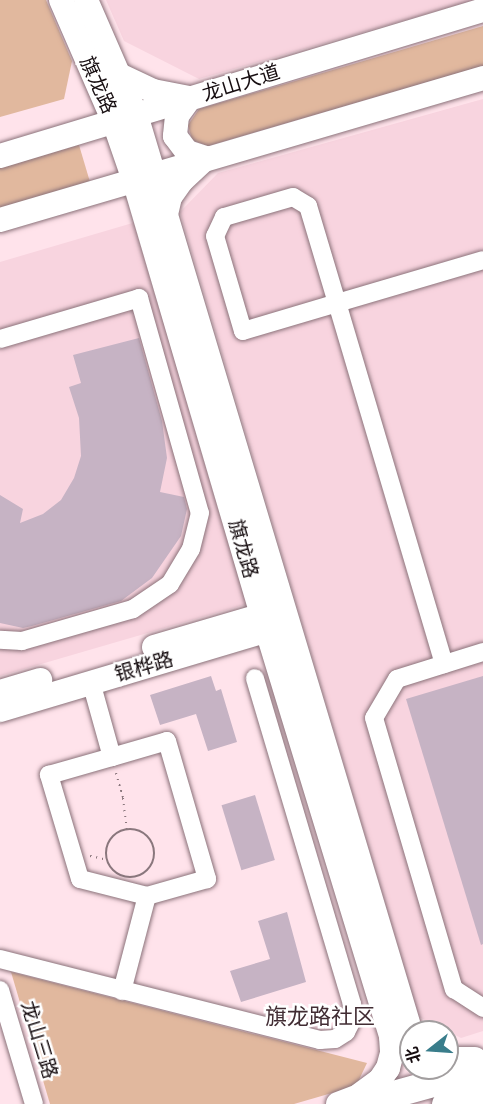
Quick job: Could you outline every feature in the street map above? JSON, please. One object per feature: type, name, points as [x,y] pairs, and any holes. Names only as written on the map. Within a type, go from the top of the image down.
[{"type":"highway","points":[[359,1099],[480,1062]]},
{"type":"highway","points":[[445,1104],[483,1093]]},
{"type":"main road","name":"旗龙路","points":[[61,0],[125,118]]},
{"type":"main road","points":[[86,0],[119,75],[125,118],[276,619],[407,1020]]},
{"type":"main road","name":"龙山大道","points":[[0,156],[483,10]]},
{"type":"main road","points":[[119,75],[153,92],[190,98],[177,116],[176,136],[188,152],[206,158]]},
{"type":"main road","points":[[0,220],[483,78]]},
{"type":"main road","points":[[166,215],[170,197],[182,180],[206,158]]},
{"type":"main road","points":[[144,177],[166,215],[193,343]]},
{"type":"main road","points":[[276,619],[312,778],[391,1036],[392,1053],[388,1068],[380,1080],[359,1099]]},
{"type":"main road","name":"银桦路","points":[[0,710],[92,682],[276,619]]},
{"type":"main road","name":"银桦路","points":[[0,692],[276,619]]},
{"type":"main road","points":[[459,1060],[480,1062]]},
{"type":"main road","points":[[459,1066],[480,1062]]},
{"type":"main road","points":[[338,1104],[413,1080]]},
{"type":"main road","points":[[468,1104],[483,1102]]},
{"type":"street","points":[[444,664],[337,303],[308,206],[293,197],[224,217],[215,236],[243,331],[337,303],[483,260]]},
{"type":"street","points":[[0,339],[139,298],[200,513],[190,549],[170,584],[134,609],[22,641],[0,640]]},
{"type":"street","points":[[156,354],[193,343]]},
{"type":"street","points":[[483,652],[398,679],[374,718],[454,989],[483,1008]]},
{"type":"street","points":[[0,960],[320,1040],[334,1039],[346,1032],[352,1020],[352,1004],[255,678]]},
{"type":"street","points":[[92,682],[112,757]]},
{"type":"street","points":[[167,741],[207,879],[147,896],[80,879],[50,775],[112,757],[167,741]]},
{"type":"street","points":[[287,785],[312,778]]},
{"type":"street","points":[[122,991],[147,896]]},
{"type":"street","points":[[339,961],[366,953]]},
{"type":"street","name":"龙山三路","points":[[0,990],[35,1104]]},
{"type":"path","points":[[112,757],[123,798],[127,829]]},
{"type":"path","points":[[127,829],[140,830],[151,839],[154,852],[151,866],[141,875],[127,877],[115,871],[107,860],[107,846],[114,834],[127,829]]},
{"type":"shaded area","points":[[0,0],[46,0],[72,61],[64,99],[0,117]]},
{"type":"shaded area","points":[[106,0],[475,0],[199,79],[124,41]]},
{"type":"shaded area","points":[[483,26],[483,66],[208,146],[192,140],[188,125],[199,109]]},
{"type":"shaded area","points":[[483,99],[483,1031],[461,1038],[459,1037],[459,1020],[425,1020],[419,1017],[180,212],[218,173]]},
{"type":"shaded area","points":[[79,145],[90,182],[0,209],[0,168]]},
{"type":"shaded area","points":[[136,222],[247,604],[0,676],[0,262]]},
{"type":"shaded area","points":[[11,972],[367,1063],[356,1086],[294,1104],[50,1104]]},
{"type":"building","points":[[139,338],[162,421],[167,458],[160,492],[184,497],[187,509],[181,536],[152,578],[121,601],[23,628],[0,623],[0,495],[23,509],[20,523],[43,514],[61,500],[74,478],[81,456],[79,418],[69,387],[81,383],[73,355]]},
{"type":"building","points":[[211,676],[216,691],[221,689],[237,742],[208,751],[196,714],[160,725],[150,695]]},
{"type":"building","points":[[483,676],[483,944],[481,945],[406,699]]},
{"type":"building","points":[[255,795],[275,860],[241,870],[222,805]]},
{"type":"building","points":[[287,912],[306,982],[241,1002],[230,971],[270,959],[258,921]]},
{"type":"district","name":"旗龙路社区","points":[[320,1018]]}]
